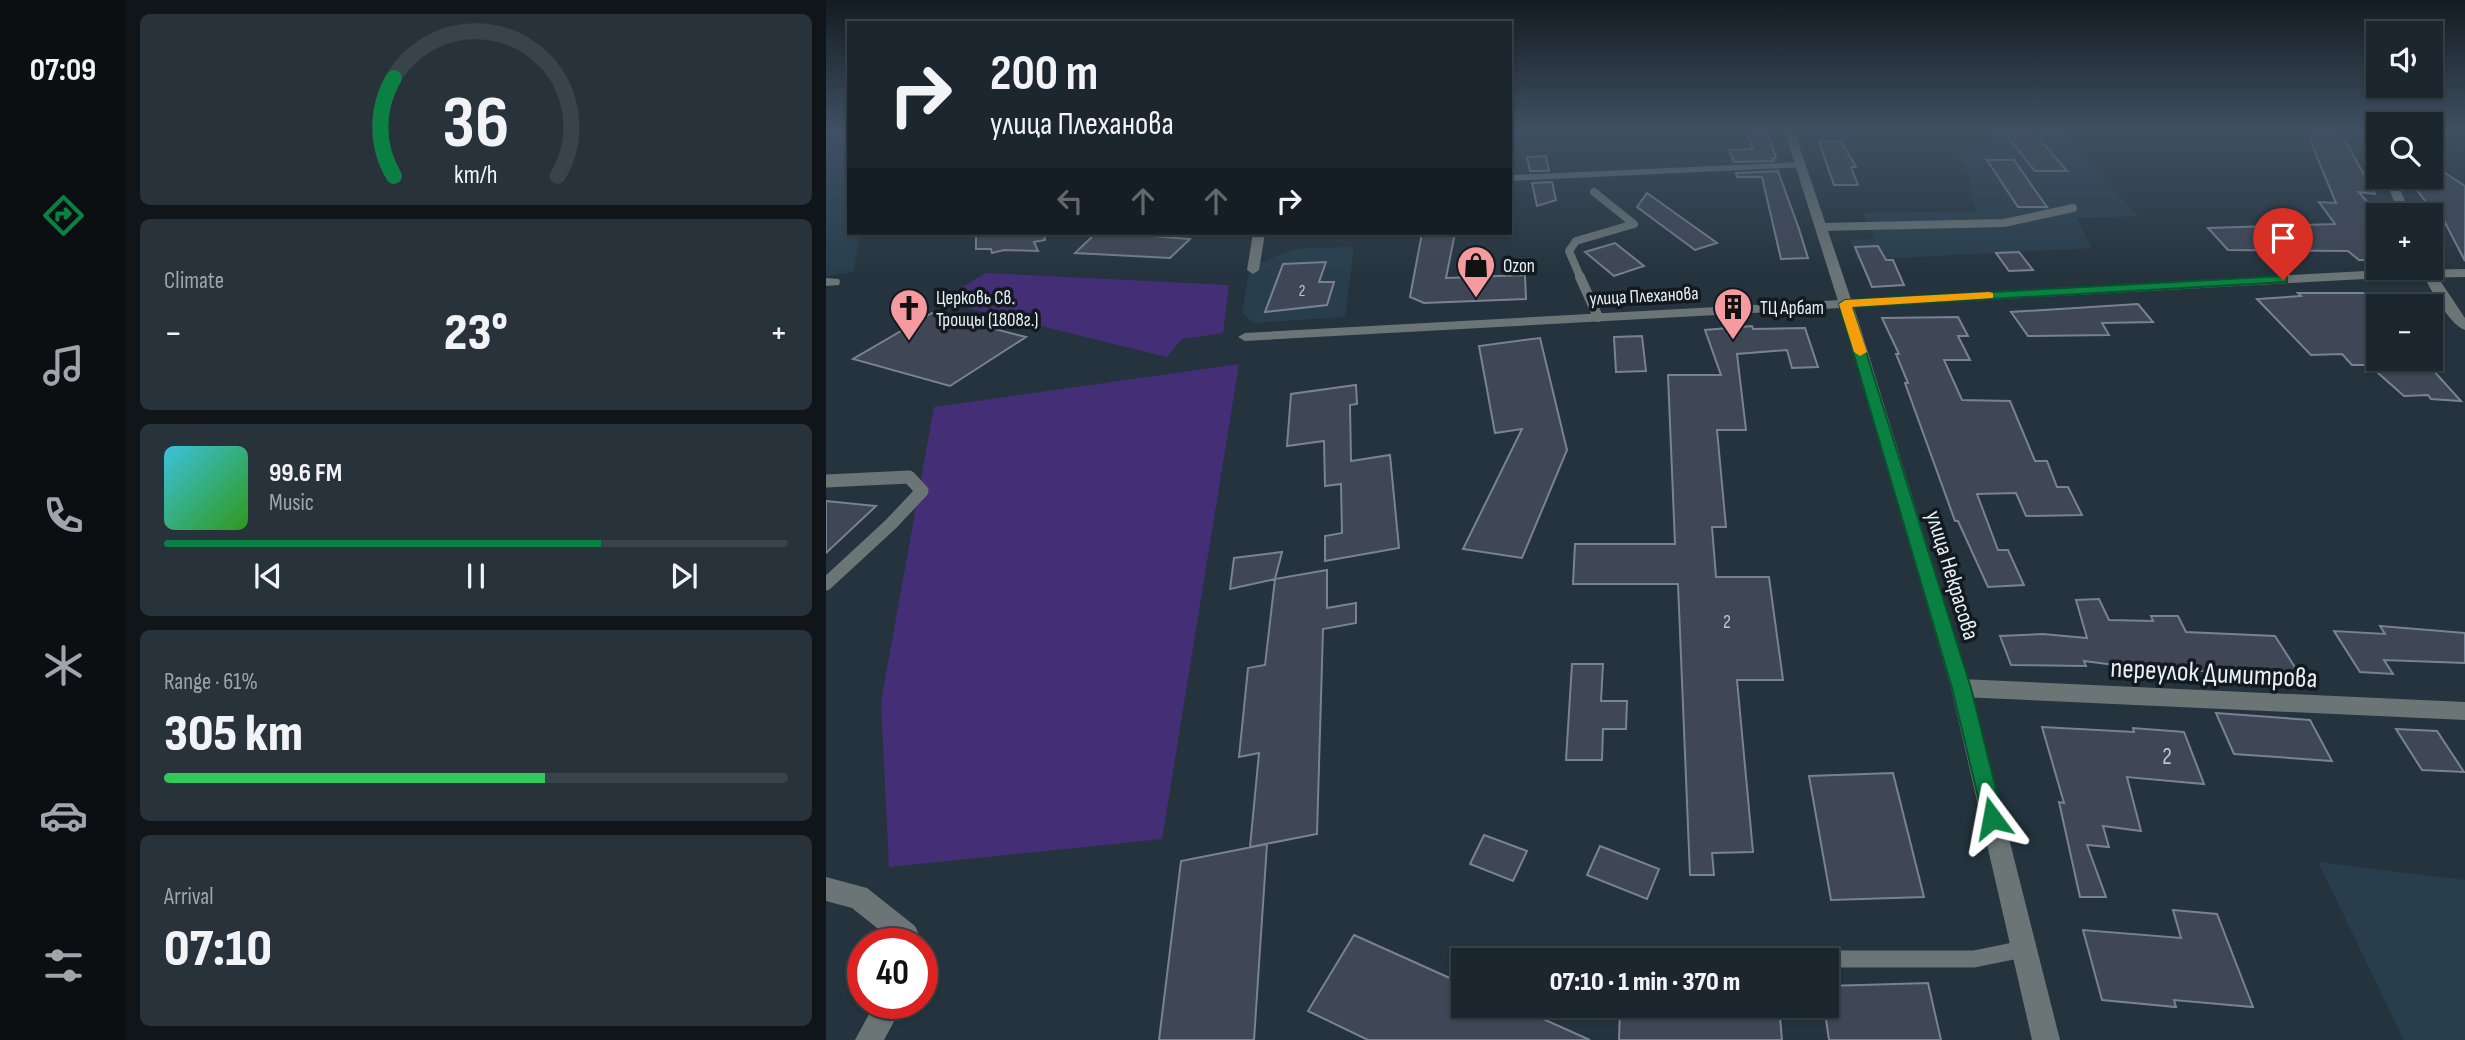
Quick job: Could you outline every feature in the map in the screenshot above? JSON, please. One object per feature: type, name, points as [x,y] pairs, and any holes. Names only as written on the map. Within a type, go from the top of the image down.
[{"type":"street","name":"улица Некрасова","points":[[1806,179],[1961,688],[2046,1040]]},
{"type":"street","points":[[1253,270],[1259,235]]},
{"type":"street","name":"улица Плеханова","points":[[2443,271],[2465,273]]},
{"type":"street","name":"улица Плеханова","points":[[1245,337],[2366,274]]},
{"type":"street","points":[[2432,280],[2451,310],[2465,326]]},
{"type":"street","name":"переулок Димитрова","points":[[1961,688],[2465,712]]},
{"type":"street","points":[[826,889],[858,897],[897,928]]},
{"type":"street","points":[[869,1040],[881,1019]]},
{"type":"lane","points":[[1594,192],[1634,224],[1576,241],[1569,251],[1598,317]]},
{"type":"lane","points":[[1821,227],[2004,222],[2073,208]]},
{"type":"lane","points":[[826,492],[832,481],[909,477],[922,491],[891,524],[826,584]]},
{"type":"lane","points":[[1839,959],[1974,959],[2023,949]]},
{"type":"shaded area","points":[[826,179],[847,179],[847,235],[857,235],[858,242],[854,271],[826,277]]},
{"type":"shaded area","points":[[1969,179],[2103,179],[2138,216],[2077,218],[2092,248],[1857,260],[1850,240],[1874,239],[1863,213],[1976,211]]},
{"type":"shaded area","points":[[1354,247],[1345,317],[1254,323],[1242,313],[1250,267],[1294,249]]},
{"type":"shaded area","points":[[986,273],[1229,285],[1223,333],[1182,339],[1167,357],[939,301]]},
{"type":"shaded area","points":[[1239,364],[1162,839],[889,867],[881,702],[934,407]]},
{"type":"shaded area","points":[[2318,862],[2465,880],[2465,1040],[2404,1040]]},
{"type":"building","points":[[1762,179],[1781,179],[1808,258],[1781,259]]},
{"type":"building","points":[[1832,179],[1855,179],[1858,185],[1834,185]]},
{"type":"building","points":[[1999,179],[2027,179],[2047,207],[2018,207]]},
{"type":"building","points":[[2326,179],[2366,179],[2366,189],[2372,189],[2375,194],[2359,192],[2368,203],[2366,260],[2359,260],[2348,251],[2228,250],[2208,228],[2335,224],[2319,202],[2336,203]]},
{"type":"building","points":[[2443,179],[2453,179],[2465,186],[2465,261],[2443,219],[2443,203],[2427,203],[2416,189],[2443,189]]},
{"type":"building","points":[[1552,182],[1556,200],[1537,206],[1532,183]]},
{"type":"building","points":[[1647,193],[1717,243],[1695,250],[1637,207]]},
{"type":"building","points":[[976,235],[1044,235],[1045,240],[1034,242],[1038,251],[1004,250],[992,253],[991,249],[976,249]]},
{"type":"building","points":[[1094,235],[1190,239],[1170,258],[1075,253]]},
{"type":"building","points":[[1422,235],[1455,235],[1446,278],[1525,275],[1526,299],[1424,303],[1410,297]]},
{"type":"building","points":[[1615,243],[1644,266],[1614,276],[1585,252]]},
{"type":"building","points":[[1878,246],[1886,260],[1893,260],[1904,285],[1872,287],[1855,247]]},
{"type":"building","points":[[2019,252],[2033,270],[2009,271],[1996,253]]},
{"type":"building","points":[[1326,262],[1319,282],[1334,282],[1327,305],[1265,312],[1283,264]]},
{"type":"building","points":[[2298,293],[2366,294],[2366,365],[2352,365],[2342,354],[2311,355],[2257,299],[2301,296]]},
{"type":"building","points":[[2138,304],[2153,322],[2102,323],[2109,335],[2028,336],[2011,312]]},
{"type":"building","points":[[932,313],[1026,337],[950,386],[853,359]]},
{"type":"building","points":[[1958,317],[1968,336],[1958,336],[1970,360],[1944,360],[1962,400],[2010,401],[2035,461],[2047,461],[2057,487],[2068,487],[2082,515],[2026,516],[2016,493],[1977,494],[1998,550],[2008,550],[2024,585],[1988,587],[1958,521],[1955,521],[1905,383],[1908,383],[1896,354],[1899,354],[1882,318]]},
{"type":"building","points":[[1752,326],[1753,329],[1805,328],[1818,367],[1792,368],[1787,350],[1737,354],[1746,430],[1717,430],[1726,527],[1712,527],[1716,577],[1769,577],[1783,680],[1737,680],[1753,852],[1712,853],[1714,875],[1690,875],[1678,584],[1573,584],[1575,544],[1675,544],[1668,375],[1721,375],[1705,330]]},
{"type":"building","points":[[1642,336],[1646,371],[1616,372],[1614,337]]},
{"type":"building","points":[[1540,338],[1567,450],[1522,558],[1463,549],[1522,429],[1495,433],[1479,346]]},
{"type":"building","points":[[2376,371],[2434,371],[2461,401],[2431,399],[2428,395],[2404,396]]},
{"type":"building","points":[[1356,385],[1357,404],[1350,405],[1351,461],[1390,455],[1399,548],[1325,561],[1325,536],[1342,533],[1341,484],[1325,486],[1324,441],[1287,446],[1291,394]]},
{"type":"building","points":[[826,501],[876,506],[826,553]]},
{"type":"building","points":[[1282,552],[1275,579],[1230,589],[1234,558]]},
{"type":"building","points":[[1327,570],[1327,608],[1356,603],[1356,623],[1323,629],[1317,834],[1250,847],[1259,753],[1239,757],[1248,668],[1265,665],[1275,579]]},
{"type":"building","points":[[2099,599],[2109,620],[2153,621],[2151,616],[2178,616],[2186,632],[2275,636],[2298,672],[2264,674],[2138,668],[2084,661],[2086,666],[2011,665],[2000,636],[2043,634],[2087,638],[2076,600]]},
{"type":"building","points":[[2380,626],[2465,633],[2465,663],[2384,660],[2393,674],[2360,672],[2334,631],[2385,634]]},
{"type":"building","points":[[1572,664],[1603,664],[1601,701],[1627,701],[1626,729],[1603,729],[1602,760],[1566,760]]},
{"type":"building","points":[[2216,713],[2310,720],[2332,761],[2234,754]]},
{"type":"building","points":[[2042,727],[2134,732],[2133,728],[2184,732],[2204,784],[2127,777],[2141,831],[2103,826],[2109,847],[2087,845],[2106,897],[2080,897],[2059,802],[2064,803]]},
{"type":"building","points":[[2396,729],[2437,731],[2464,772],[2422,770]]},
{"type":"building","points":[[1893,773],[1924,897],[1831,900],[1809,776]]},
{"type":"building","points":[[1484,835],[1527,851],[1513,881],[1470,864]]},
{"type":"building","points":[[1267,844],[1254,1040],[1159,1040],[1181,861]]},
{"type":"building","points":[[1600,846],[1659,869],[1647,899],[1587,875]]},
{"type":"building","points":[[2173,910],[2217,914],[2253,1007],[2174,1000],[2176,1007],[2102,1000],[2083,930],[2181,938]]},
{"type":"building","points":[[1354,935],[1451,979],[1451,1018],[1541,1018],[1590,1040],[1368,1040],[1308,1011]]},
{"type":"building","points":[[1928,983],[1941,1040],[1829,1040],[1826,1018],[1839,1018],[1839,986]]},
{"type":"building","points":[[1620,1018],[1780,1018],[1782,1040],[1619,1040]]},
{"type":"slow traffic","points":[[1860,352],[1845,304],[1989,296]]},
{"type":"place","name":"Ozon","points":[[1476,299]]},
{"type":"place","name":"ТЦ Арбат","points":[[1733,341]]},
{"type":"place","name":"Церковь Св. Троицы (1808г.)","points":[[909,342]]},
{"type":"route","points":[[1992,818],[1961,688],[1845,304],[2283,280]]}]
